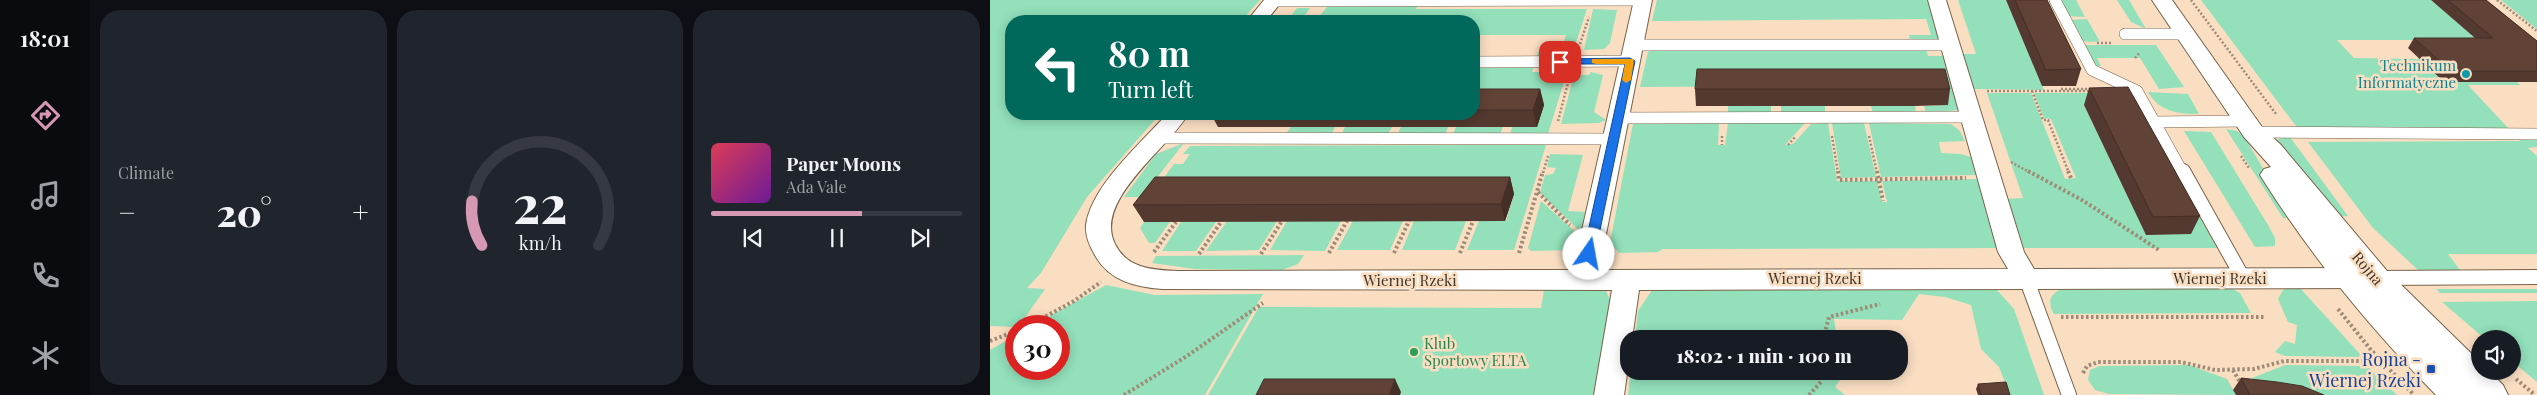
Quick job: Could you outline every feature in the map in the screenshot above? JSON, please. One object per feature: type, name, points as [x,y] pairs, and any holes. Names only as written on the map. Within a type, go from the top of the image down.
[{"type":"street","points":[[1261,15],[1273,0]]},
{"type":"street","points":[[1584,279],[1644,0]]},
{"type":"street","points":[[1937,0],[2011,252],[2026,278]]},
{"type":"street","name":"Rojna","points":[[2162,0],[2250,127],[2263,155],[2295,210],[2362,278],[2458,395]]},
{"type":"street","points":[[1157,138],[1173,120]]},
{"type":"street","name":"Wiernej Rzeki","points":[[1157,138],[1119,182],[1103,207],[1098,224],[1103,250],[1120,269],[1137,276],[1178,281],[2362,278]]},
{"type":"street","name":"Rojna","points":[[2362,278],[2502,386]]},
{"type":"street","points":[[1609,395],[1627,279]]},
{"type":"lane","points":[[1273,0],[1644,0]]},
{"type":"lane","points":[[2055,0],[2092,70],[2137,91],[2243,278]]},
{"type":"lane","points":[[2125,34],[2185,34]]},
{"type":"lane","points":[[1480,62],[1632,53],[1950,45]]},
{"type":"lane","points":[[1157,138],[1616,128],[1829,118],[1972,117]]},
{"type":"lane","points":[[2154,122],[2250,127],[2537,134]]},
{"type":"lane","name":"Wiernej Rzeki","points":[[2362,278],[2537,277]]},
{"type":"lane","points":[[2026,278],[2070,395]]},
{"type":"path","points":[[2497,0],[2537,31]]},
{"type":"path","points":[[2100,37],[2104,43]]},
{"type":"path","points":[[1964,91],[2094,91],[2095,88],[2061,89]]},
{"type":"path","points":[[2032,91],[2043,120],[2048,120],[2071,178]]},
{"type":"path","points":[[1829,118],[1838,180],[1971,178]]},
{"type":"path","points":[[1867,118],[1883,201]]},
{"type":"path","points":[[1982,154],[2010,162],[2082,200],[2159,250]]},
{"type":"path","points":[[1261,254],[1282,221]]},
{"type":"path","points":[[1329,252],[1347,221]]},
{"type":"path","points":[[1394,253],[1409,221]]},
{"type":"path","points":[[1460,253],[1473,221]]},
{"type":"path","points":[[1154,252],[1176,222]]},
{"type":"path","points":[[1199,254],[1221,222]]},
{"type":"path","points":[[1048,315],[1074,301],[1120,269]]},
{"type":"path","points":[[1124,395],[1195,350],[1262,304],[1288,281]]},
{"type":"path","points":[[1825,330],[1829,317],[1887,302]]},
{"type":"path","points":[[2040,317],[2266,317]]},
{"type":"path","points":[[990,341],[1005,335]]},
{"type":"path","points":[[2083,380],[2084,370],[2087,366],[2098,362],[2181,362],[2209,370],[2232,370],[2254,369],[2284,361],[2371,361]]},
{"type":"path","points":[[2232,370],[2242,386]]},
{"type":"path","points":[[1809,395],[1821,380]]},
{"type":"path","points":[[2502,386],[2535,395]]},
{"type":"green space","points":[[990,0],[1260,0],[1246,15],[1005,15],[1005,120],[1155,120],[1087,197],[1041,273],[1027,288],[1045,289],[1027,315],[1005,315],[1005,327],[990,326]]},
{"type":"green space","points":[[1657,0],[1928,0],[1939,40],[1910,42],[1909,35],[1931,35],[1926,19],[1652,21]]},
{"type":"green space","points":[[1958,0],[2006,0],[2044,90],[1972,89],[1959,54],[1976,54]]},
{"type":"green space","points":[[2059,0],[2076,0],[2085,17],[2067,16]]},
{"type":"green space","points":[[2117,0],[2129,0],[2146,29],[2131,22]]},
{"type":"green space","points":[[2201,0],[2431,0],[2495,55],[2419,40],[2337,40],[2354,58],[2420,59],[2514,79],[2520,85],[2468,85],[2509,129],[2299,130]]},
{"type":"green space","points":[[2501,0],[2537,0],[2537,29]]},
{"type":"green space","points":[[1330,3],[1418,4],[1416,9],[1587,9],[1571,58],[1537,59],[1538,52],[1561,52],[1566,35],[1480,35],[1480,15],[1320,15]]},
{"type":"green space","points":[[1297,8],[1310,8],[1305,15],[1292,15]]},
{"type":"green space","points":[[1593,9],[1617,10],[1610,43],[1604,49],[1584,50]]},
{"type":"green space","points":[[2087,19],[2099,40],[2098,42],[2081,41],[2069,20]]},
{"type":"green space","points":[[2083,45],[2156,45],[2184,87],[2159,89],[2140,58],[2097,58],[2101,66],[2094,66]]},
{"type":"green space","points":[[1926,49],[1928,56],[1944,56],[1958,110],[1926,113],[1924,106],[1948,105],[1942,85],[1640,87],[1648,52],[1654,50]]},
{"type":"green space","points":[[1480,66],[1534,66],[1532,72],[1567,72],[1548,134],[1510,135],[1512,127],[1480,108]]},
{"type":"green space","points":[[1591,72],[1603,75],[1594,112],[1606,120],[1599,123],[1561,124],[1574,75],[1589,75]]},
{"type":"green space","points":[[2148,92],[2188,94],[2199,114],[2177,112],[2164,108]]},
{"type":"green space","points":[[1987,93],[2031,93],[2065,179],[2076,178],[2051,119],[2044,118],[2034,93],[2113,93],[2131,97],[2147,118],[2129,119],[2084,105],[2146,234],[2191,234],[2182,217],[2200,217],[2217,248],[2019,248],[2003,199],[2023,198]]},
{"type":"green space","points":[[1728,106],[1771,106],[1771,113],[1728,113]]},
{"type":"green space","points":[[1781,106],[1825,106],[1825,113],[1781,113]]},
{"type":"green space","points":[[1871,106],[1915,106],[1916,113],[1873,113]]},
{"type":"green space","points":[[1719,123],[1718,145],[1725,145],[1728,123],[1805,123],[1785,145],[1793,144],[1811,124],[1828,123],[1837,181],[1877,181],[1882,202],[1887,202],[1882,181],[1977,179],[1997,248],[1663,249],[1658,252],[1619,253],[1610,243],[1633,124]]},
{"type":"green space","points":[[1832,123],[1864,123],[1876,177],[1841,178]]},
{"type":"green space","points":[[1869,123],[1951,124],[1960,131],[1965,141],[1939,142],[1941,153],[1961,154],[1971,157],[1976,175],[1881,177]]},
{"type":"green space","points":[[1291,127],[1335,127],[1331,135],[1285,135]]},
{"type":"green space","points":[[1345,127],[1392,127],[1388,134],[1341,135]]},
{"type":"green space","points":[[1401,127],[1448,127],[1445,135],[1397,135]]},
{"type":"green space","points":[[1456,127],[1503,127],[1500,134],[1453,134]]},
{"type":"green space","points":[[2226,129],[2237,131],[2243,135],[2293,218],[2283,218]]},
{"type":"green space","points":[[2184,131],[2211,132],[2268,225],[2275,238],[2275,246],[2255,247]]},
{"type":"green space","points":[[2290,137],[2348,216],[2333,217],[2274,143],[2278,139]]},
{"type":"green space","points":[[2518,139],[2537,139],[2537,147],[2528,148],[2537,156],[2537,254],[2448,254],[2460,270],[2418,270],[2373,228],[2308,142],[2520,141]]},
{"type":"green space","points":[[1184,143],[1142,197],[1124,197],[1156,154]]},
{"type":"green space","points":[[1546,145],[1514,250],[1467,250],[1479,221],[1506,221],[1514,194],[1151,195],[1174,164],[1183,164],[1190,154],[1183,154],[1190,146]]},
{"type":"green space","points":[[1550,154],[1583,155],[1568,211],[1585,212],[1581,232],[1540,193],[1545,175],[1553,174],[1556,168],[1547,167]]},
{"type":"green space","points":[[1541,201],[1579,235],[1576,250],[1531,251],[1528,248]]},
{"type":"green space","points":[[1227,221],[1277,221],[1259,250],[1206,251]]},
{"type":"green space","points":[[1287,221],[1341,221],[1325,251],[1270,250]]},
{"type":"green space","points":[[1353,221],[1403,221],[1390,250],[1337,250]]},
{"type":"green space","points":[[1414,221],[1466,221],[1455,250],[1402,250]]},
{"type":"green space","points":[[1144,222],[1170,222],[1155,243],[1149,243],[1140,228]]},
{"type":"green space","points":[[1181,222],[1216,222],[1196,251],[1162,251]]},
{"type":"green space","points":[[1304,255],[1298,264],[1282,270],[1195,269],[1152,263],[1156,256]]},
{"type":"green space","points":[[1106,285],[1155,295],[1263,294],[1205,395],[990,395],[990,350],[1005,341],[1005,380],[1070,380],[1070,315],[1052,315]]},
{"type":"green space","points":[[2065,288],[2231,288],[2240,293],[2251,313],[2054,314],[2050,305],[2051,298],[2056,292]]},
{"type":"green space","points":[[2300,288],[2360,354],[2359,357],[2285,356],[2275,352],[2285,341],[2295,344],[2297,325],[2288,322],[2278,299],[2283,290]]},
{"type":"green space","name":"Klub Sportowy ELTA","points":[[1605,289],[1613,306],[1597,395],[1208,395],[1259,307],[1541,308],[1544,290]]},
{"type":"green space","points":[[1996,289],[2014,309],[2044,395],[2010,395],[1999,367],[1981,349],[1971,305],[1945,297],[1919,294],[1902,320],[1834,319],[1836,330],[1636,330],[1638,311],[1652,290]]},
{"type":"green space","points":[[2436,289],[2537,289],[2537,293],[2440,293]]},
{"type":"green space","points":[[2537,301],[2537,382],[2521,369],[2521,330],[2475,330],[2442,302]]},
{"type":"green space","points":[[2189,365],[2227,379],[2236,395],[2109,394],[2095,390],[2088,380],[2090,370],[2100,366]]},
{"type":"green space","points":[[2285,365],[2367,366],[2397,395],[2274,395],[2259,392],[2252,378]]},
{"type":"green space","points":[[1630,380],[1840,380],[1835,387],[1845,395],[1628,395]]},
{"type":"building","points":[[2015,0],[2047,0],[2081,69],[2046,70]]},
{"type":"building","points":[[2448,0],[2486,0],[2537,41],[2537,71],[2450,71],[2414,38],[2493,38]]},
{"type":"building","points":[[1697,69],[1945,69],[1950,89],[1695,89]]},
{"type":"building","points":[[2128,87],[2200,216],[2153,217],[2089,88]]},
{"type":"building","points":[[1480,89],[1540,89],[1533,110],[1480,110]]},
{"type":"building","points":[[1155,177],[1510,177],[1501,204],[1133,205]]},
{"type":"building","points":[[2241,378],[2302,386],[2324,395],[2250,395]]},
{"type":"building","points":[[1264,379],[1395,379],[1389,395],[1256,395]]},
{"type":"building","points":[[2006,382],[2010,395],[1981,395],[1978,384]]},
{"type":"slow traffic","points":[[1596,61],[1630,61],[1626,80]]},
{"type":"place","name":"Technikum Informatyczne","points":[[2466,74]]},
{"type":"place","name":"Klub Sportowy ELTA","points":[[1414,352]]},
{"type":"place","name":"Rojna - Wiernej Rzeki","points":[[2431,369]]},
{"type":"route","points":[[1560,62],[1630,61],[1589,254]]}]
